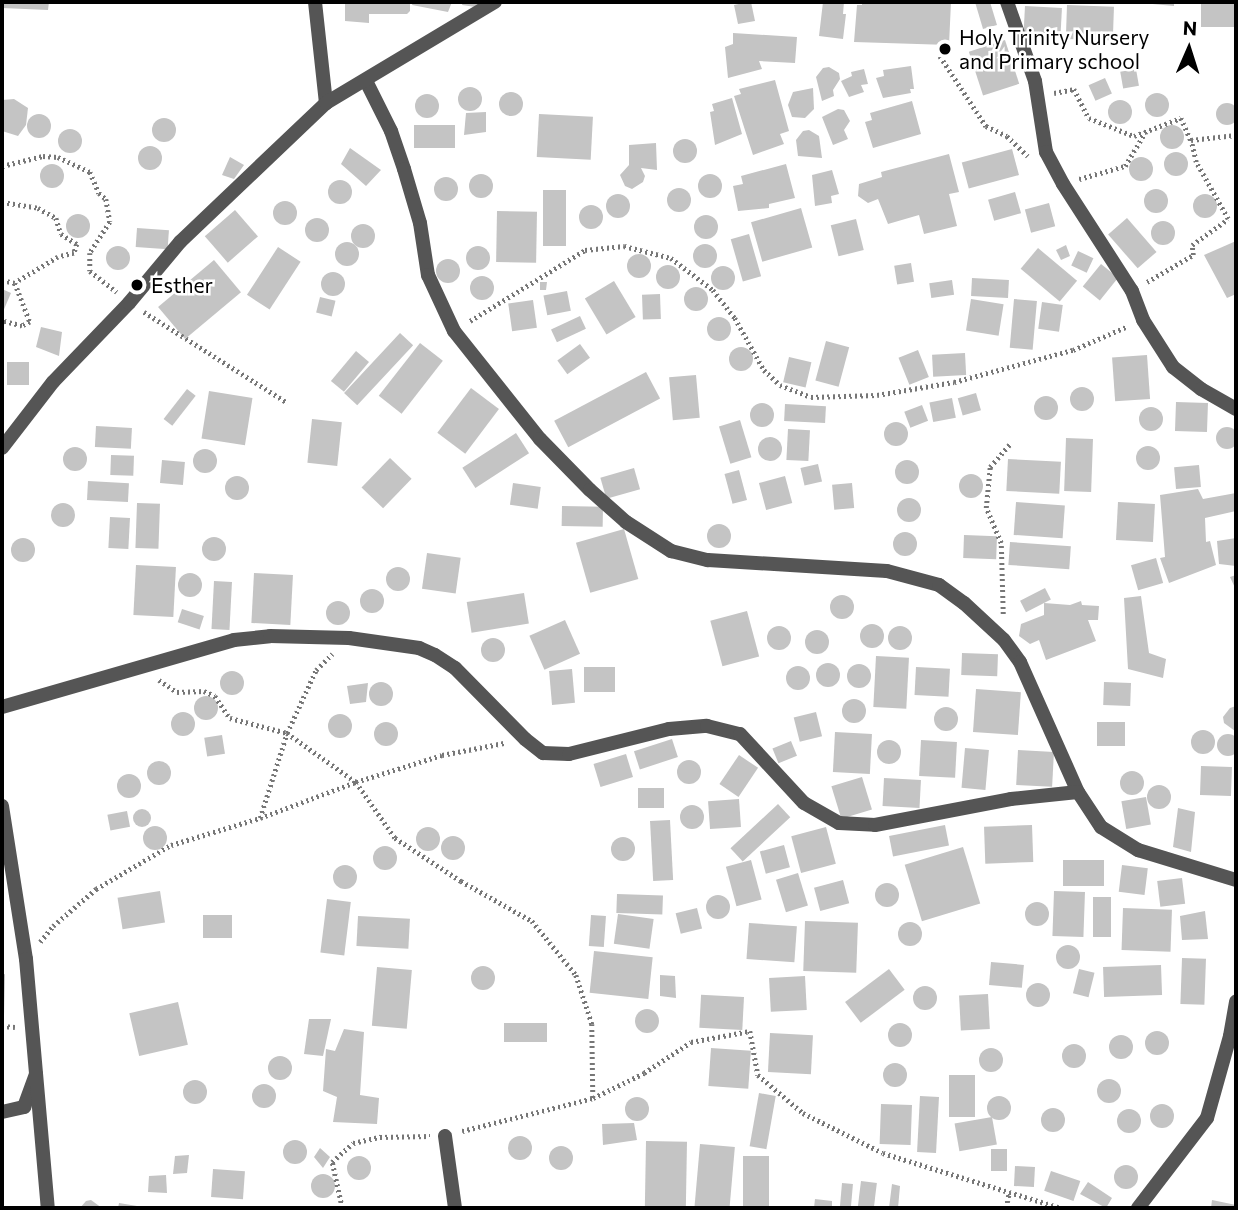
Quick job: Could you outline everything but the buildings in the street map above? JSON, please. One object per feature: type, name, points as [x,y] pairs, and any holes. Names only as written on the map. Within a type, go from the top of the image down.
[{"type":"street","points":[[315,2],[326,103]]},
{"type":"street","points":[[2,448],[53,382],[130,303],[180,242],[326,103],[495,2]]},
{"type":"street","points":[[1007,2],[1038,96],[1046,152],[1063,184],[1132,291],[1143,320],[1173,367],[1201,389],[1236,409]]},
{"type":"street","points":[[366,81],[400,157],[420,223],[428,275],[454,331],[540,439],[626,522],[671,551],[708,559],[887,571],[939,585],[964,603],[1004,640],[1020,662],[1078,792],[1101,827],[1138,850],[1236,880]]},
{"type":"street","points":[[2,707],[234,640],[270,636],[349,638],[419,648],[436,655],[455,668],[525,739],[543,753],[569,754],[669,729],[708,726],[740,734],[804,803],[839,823],[874,825],[1011,799],[1078,792]]},
{"type":"street","points":[[2,806],[26,959],[38,1069],[48,1208]]},
{"type":"street","points":[[1138,1208],[1207,1118],[1230,1036],[1236,1002]]},
{"type":"street","points":[[2,1112],[24,1107],[38,1069]]},
{"type":"street","points":[[444,1136],[455,1208]]},
{"type":"path","points":[[940,56],[986,126],[1007,136],[1030,158]]},
{"type":"path","points":[[1038,96],[1074,89],[1088,118],[1134,136],[1181,118],[1191,140],[1196,162],[1228,219],[1192,244],[1193,255],[1132,291]]},
{"type":"path","points":[[1063,184],[1125,166],[1146,131]]},
{"type":"path","points":[[1191,140],[1236,135]]},
{"type":"path","points":[[2,166],[51,156],[90,172],[99,193],[106,199],[110,222],[90,253],[90,271],[130,303],[288,403]]},
{"type":"path","points":[[2,202],[38,208],[56,218],[61,234],[77,244],[74,253],[58,257],[15,283],[2,280]]},
{"type":"path","points":[[454,331],[585,250],[624,246],[671,258],[713,290],[735,318],[764,370],[780,385],[811,397],[877,396],[954,382],[1073,350],[1143,320]]},
{"type":"path","points":[[2,321],[22,326],[30,322],[15,283]]},
{"type":"path","points":[[1004,640],[1001,543],[986,508],[990,467],[1011,443]]},
{"type":"path","points":[[260,818],[287,733],[316,670],[349,638]]},
{"type":"path","points":[[140,668],[177,692],[204,691],[215,696],[230,718],[287,733],[356,782],[395,838],[461,881],[532,921],[576,975],[592,1024],[593,1098]]},
{"type":"path","points":[[26,959],[53,926],[96,889],[171,845],[260,818],[356,782],[442,755],[525,739]]},
{"type":"path","points":[[342,1208],[332,1162],[353,1143],[380,1137],[444,1136],[593,1098],[644,1073],[691,1042],[750,1031],[758,1075],[803,1113],[883,1153],[1061,1208]]},
{"type":"path","points":[[1006,1208],[1009,1192]]},
{"type":"place","name":"Holy Trinity Nursery and Primary school","points":[[945,49]]},
{"type":"place","name":"Esther","points":[[137,285]]}]
